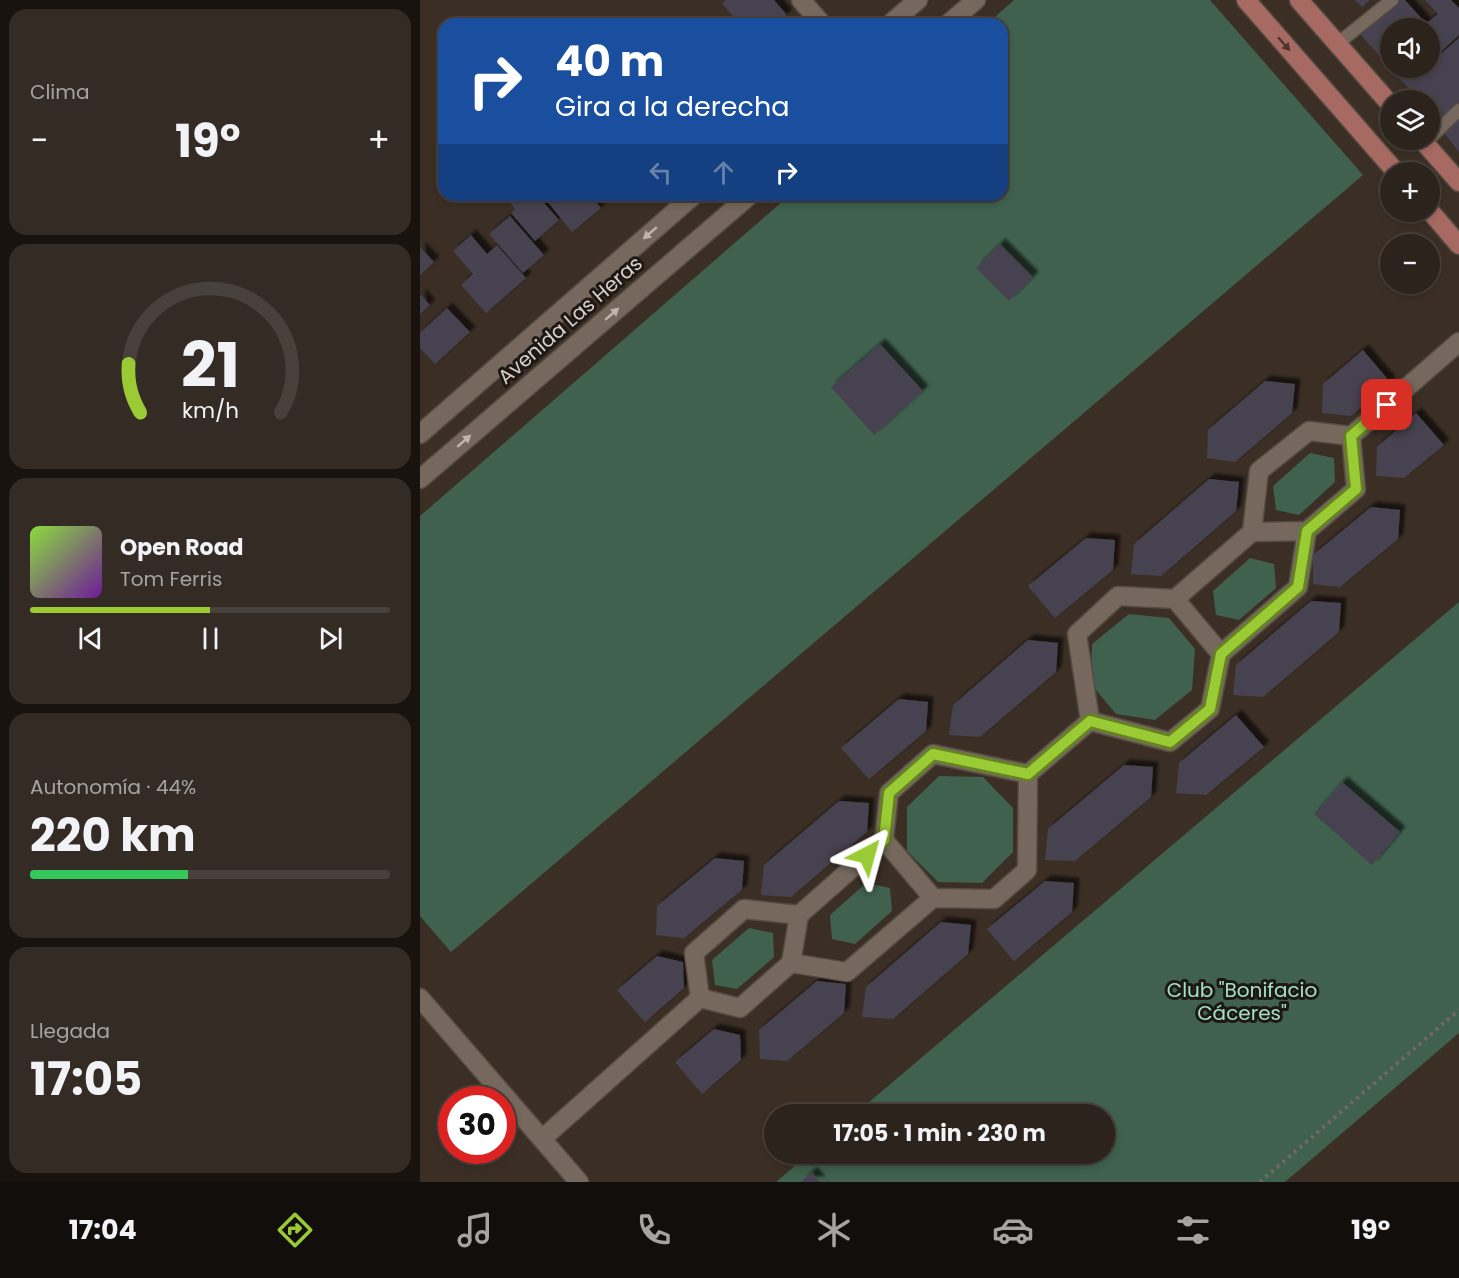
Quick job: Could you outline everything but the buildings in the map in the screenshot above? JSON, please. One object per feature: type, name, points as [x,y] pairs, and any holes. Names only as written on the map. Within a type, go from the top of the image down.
[{"type":"main road","points":[[1246,0],[1387,162]]},
{"type":"main road","points":[[1299,0],[1380,93]]},
{"type":"main road","points":[[1434,150],[1459,182]]},
{"type":"main road","points":[[1439,222],[1459,245]]},
{"type":"street","points":[[801,0],[817,18]]},
{"type":"street","points":[[897,18],[918,0]]},
{"type":"street","points":[[955,18],[976,0]]},
{"type":"street","name":"Avenida Las Heras","points":[[421,430],[687,201]]},
{"type":"street","name":"Avenida Las Heras","points":[[420,479],[743,201]]},
{"type":"street","points":[[1252,532],[1259,471],[1309,431],[1351,436],[1459,342]]},
{"type":"street","points":[[1090,721],[1077,634],[1118,596],[1175,599],[1252,532],[1307,531],[1356,489],[1351,436]]},
{"type":"street","points":[[1090,721],[1170,742],[1210,709],[1221,654],[1298,587],[1307,531]]},
{"type":"street","points":[[1175,599],[1221,654]]},
{"type":"street","points":[[791,963],[847,972],[933,898],[994,899],[1027,870],[1028,774],[1090,721]]},
{"type":"street","points":[[700,998],[740,1008],[791,963],[799,915],[884,840],[889,793],[933,754],[1028,774]]},
{"type":"street","points":[[884,840],[933,898]]},
{"type":"street","points":[[700,998],[694,953],[744,909],[799,915]]},
{"type":"street","points":[[420,998],[579,1182]]},
{"type":"street","points":[[542,1138],[700,998]]},
{"type":"lane","points":[[1337,44],[1392,0]]},
{"type":"lane","points":[[1440,127],[1459,110]]},
{"type":"path","points":[[1260,1182],[1459,1010]]},
{"type":"green space","points":[[1014,0],[1210,0],[1363,175],[451,952],[420,916],[420,516],[783,201],[1008,201],[1008,18],[994,18]]},
{"type":"green space","points":[[1310,453],[1334,458],[1335,482],[1299,515],[1276,510],[1273,486]]},
{"type":"green space","points":[[1250,558],[1274,564],[1276,588],[1239,620],[1216,615],[1213,591]]},
{"type":"green space","name":"Club \"Bonifacio Cáceres\"","points":[[1459,602],[1459,1033],[1285,1182],[776,1182],[797,1164],[1115,1164],[1115,1104],[867,1104]]},
{"type":"green space","points":[[1129,614],[1169,618],[1195,649],[1192,690],[1155,720],[1116,714],[1091,684],[1092,644]]},
{"type":"green space","points":[[939,776],[983,777],[1013,808],[1013,852],[982,883],[938,882],[907,851],[907,807]]},
{"type":"green space","points":[[866,883],[890,888],[892,911],[855,944],[832,939],[830,915]]},
{"type":"green space","points":[[749,928],[773,933],[774,957],[737,989],[715,985],[712,960]]},
{"type":"route","points":[[867,855],[884,840],[889,793],[933,754],[1028,774],[1090,721],[1170,742],[1210,709],[1221,654],[1298,587],[1307,531],[1356,489],[1351,436],[1387,405]]}]
